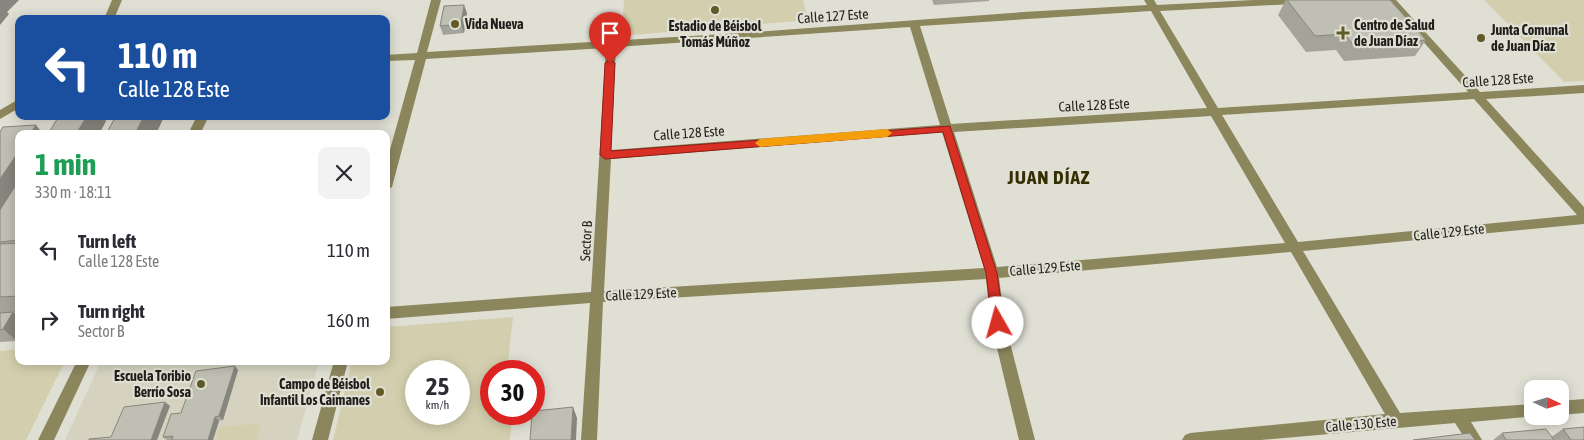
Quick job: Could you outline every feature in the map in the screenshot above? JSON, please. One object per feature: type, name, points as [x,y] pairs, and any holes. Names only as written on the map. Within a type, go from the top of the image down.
[{"type":"street","points":[[111,15],[118,0]]},
{"type":"street","points":[[390,172],[436,0]]},
{"type":"street","name":"Calle 127 Este","points":[[390,58],[914,23],[1151,5],[1311,0]]},
{"type":"street","points":[[1391,0],[1584,217]]},
{"type":"street","points":[[1151,5],[1396,420]]},
{"type":"street","points":[[914,23],[992,273],[998,323],[1027,440]]},
{"type":"street","name":"Sector B","points":[[589,440],[611,44]]},
{"type":"street","name":"Calle 128 Este","points":[[605,155],[947,128],[1584,89]]},
{"type":"street","points":[[0,115],[15,106]]},
{"type":"street","name":"Calle 129 Este","points":[[390,313],[598,297],[992,273],[1293,247],[1584,217]]},
{"type":"street","points":[[46,440],[82,365]]},
{"type":"street","points":[[320,440],[339,365]]},
{"type":"street","points":[[1569,407],[1584,406]]},
{"type":"street","name":"Calle 130 Este","points":[[1190,440],[1396,420],[1524,412]]},
{"type":"street","points":[[1460,417],[1474,440]]},
{"type":"shaded area","name":"Estadio de Béisbol Tomás Múñoz","points":[[624,0],[803,0],[808,20],[622,36]]},
{"type":"shaded area","points":[[1484,0],[1584,0],[1584,81],[1564,82]]},
{"type":"shaded area","name":"Campo de Béisbol Infantil Los Caimanes","points":[[513,317],[508,360],[480,360],[480,425],[512,425],[510,440],[333,440],[351,365],[390,365],[390,327]]},
{"type":"shaded area","points":[[15,349],[15,365],[63,365],[26,440],[0,440],[0,351]]},
{"type":"shaded area","name":"Escuela Toribio Berrío Sosa","points":[[99,365],[318,365],[297,440],[65,440]]},
{"type":"shaded area","points":[[261,423],[256,440],[216,440],[220,427]]},
{"type":"building","points":[[1287,0],[1390,0],[1426,40],[1354,46],[1345,34],[1315,36]]},
{"type":"building","points":[[464,5],[461,24],[440,26],[444,6]]},
{"type":"building","points":[[57,120],[85,120],[78,130],[50,130]]},
{"type":"building","points":[[114,120],[142,120],[137,130],[108,130]]},
{"type":"building","points":[[36,125],[33,130],[15,130],[15,157],[0,179],[0,132],[3,127]]},
{"type":"building","points":[[15,186],[15,240],[0,242],[0,210]]},
{"type":"building","points":[[15,243],[15,296],[0,297],[0,244]]},
{"type":"building","points":[[13,312],[3,329],[0,330],[0,313]]},
{"type":"building","points":[[235,366],[219,416],[215,417],[208,440],[172,440],[173,436],[163,437],[171,414],[181,413],[196,371]]},
{"type":"building","points":[[165,402],[151,440],[89,440],[111,437],[124,407]]},
{"type":"building","points":[[573,407],[571,440],[530,440],[531,425],[545,425],[545,410]]},
{"type":"building","points":[[1584,427],[1584,440],[1571,440],[1563,429]]},
{"type":"building","points":[[1546,429],[1554,440],[1506,440],[1502,433]]},
{"type":"building","points":[[1470,433],[1475,440],[1413,440]]},
{"type":"slow traffic","points":[[760,143],[887,133]]},
{"type":"place","name":"Estadio de Béisbol Tomás Múñoz","points":[[715,10]]},
{"type":"place","name":"Vida Nueva","points":[[455,24]]},
{"type":"place","name":"Centro de Salud de Juan Díaz","points":[[1343,33]]},
{"type":"place","name":"Junta Comunal de Juan Díaz","points":[[1481,38]]},
{"type":"place","name":"Escuela Toribio Berrío Sosa","points":[[201,384]]},
{"type":"place","name":"Campo de Béisbol Infantil Los Caimanes","points":[[380,392]]},
{"type":"district","name":"JUAN DÍAZ","points":[[1049,177]]},
{"type":"route","points":[[610,63],[605,155],[947,128],[992,273],[998,323]]}]
